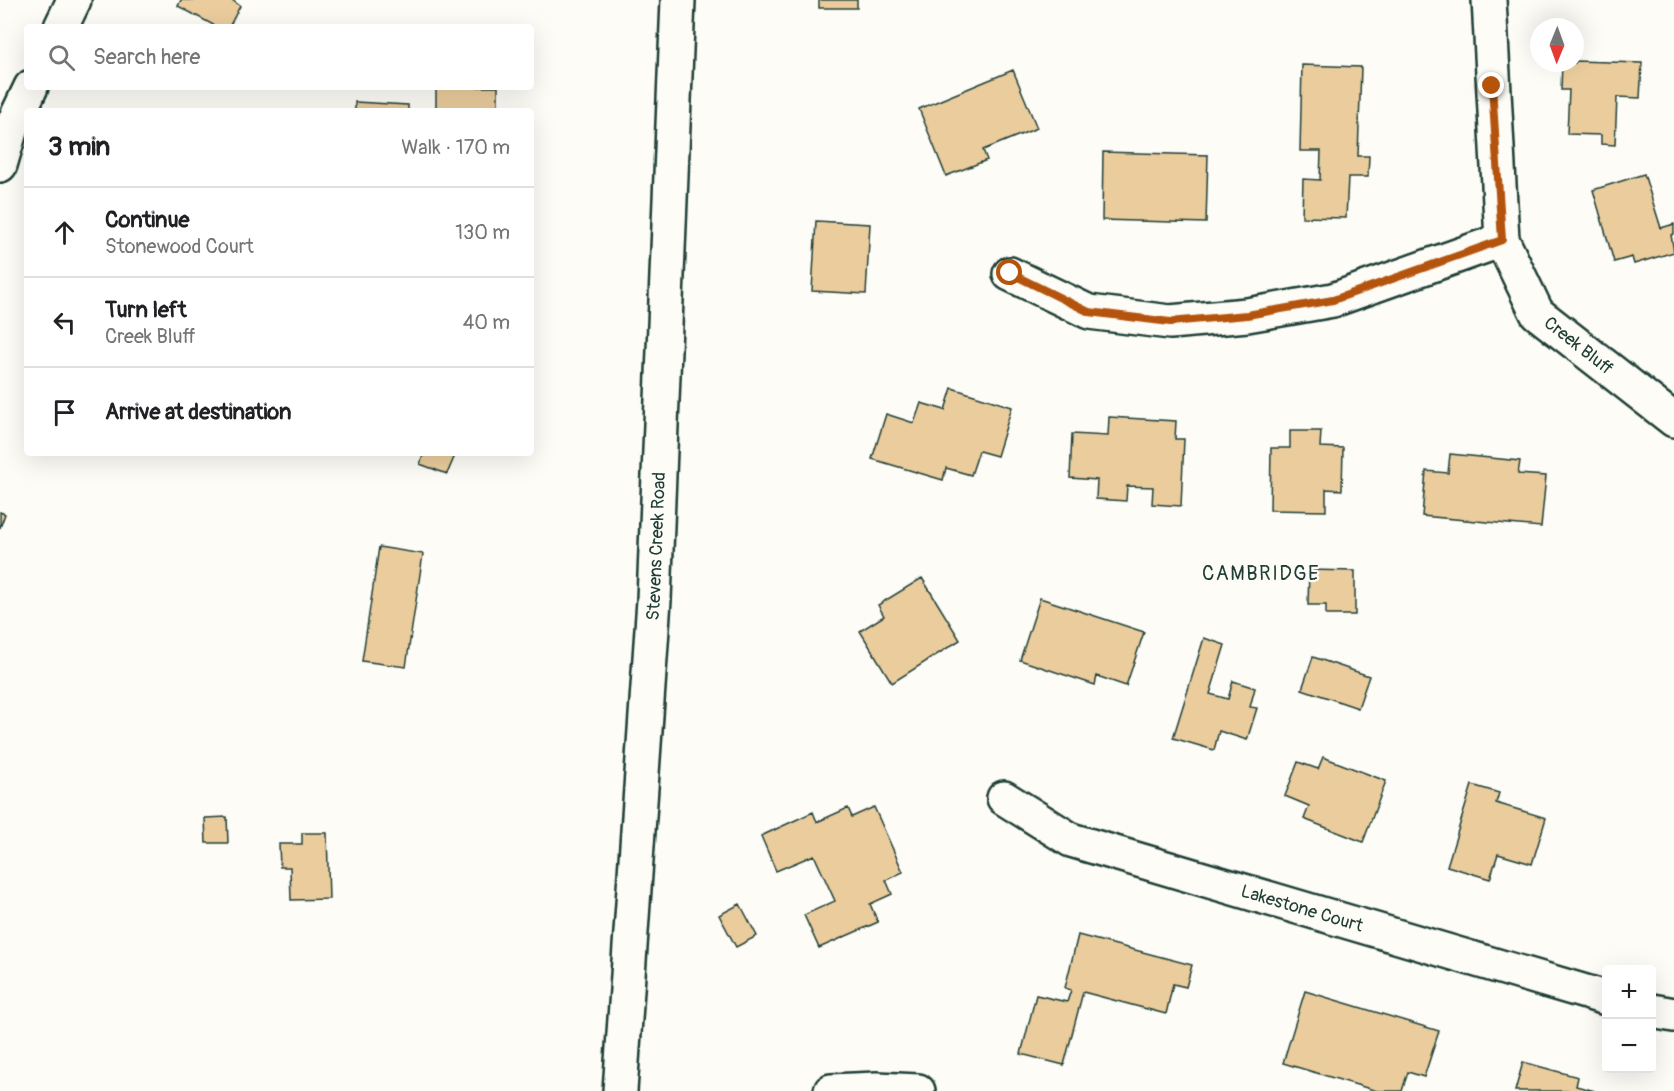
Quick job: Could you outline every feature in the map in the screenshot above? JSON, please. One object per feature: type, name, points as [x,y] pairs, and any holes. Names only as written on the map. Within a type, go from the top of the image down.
[{"type":"street","points":[[62,24],[74,0]]},
{"type":"street","name":"Stevens Creek Road","points":[[620,1091],[654,600],[678,0]]},
{"type":"street","name":"Creek Bluff","points":[[1489,0],[1502,240],[1537,314],[1674,420]]},
{"type":"street","points":[[0,165],[10,131],[30,90]]},
{"type":"street","points":[[1010,273],[1089,312],[1170,322],[1247,315],[1333,300],[1502,240]]},
{"type":"street","name":"Lakestone Court","points":[[1004,798],[1071,840],[1602,997]]},
{"type":"street","points":[[1656,1012],[1674,1016]]},
{"type":"street","points":[[831,1091],[877,1089],[918,1091]]},
{"type":"building","points":[[181,0],[232,0],[240,6],[231,24],[211,24],[178,6]]},
{"type":"building","points":[[819,0],[857,0],[857,8],[819,8]]},
{"type":"building","points":[[1584,61],[1642,63],[1640,98],[1617,97],[1615,145],[1601,144],[1601,135],[1567,134],[1569,90],[1561,90],[1562,72],[1584,72]]},
{"type":"building","points":[[1302,65],[1361,67],[1358,156],[1369,156],[1368,177],[1348,177],[1346,218],[1302,217],[1303,179],[1320,180],[1321,151],[1300,151]]},
{"type":"building","points":[[1013,70],[1037,128],[983,150],[987,160],[946,176],[919,109]]},
{"type":"building","points":[[436,90],[498,90],[498,108],[436,108]]},
{"type":"building","points":[[355,102],[408,105],[408,108],[355,108]]},
{"type":"building","points":[[1103,152],[1208,155],[1206,223],[1102,220]]},
{"type":"building","points":[[1644,174],[1661,228],[1674,224],[1674,234],[1671,235],[1674,252],[1634,264],[1632,257],[1614,262],[1593,190]]},
{"type":"building","points":[[816,221],[870,224],[866,294],[812,291]]},
{"type":"building","points":[[952,388],[1012,407],[997,456],[979,451],[971,475],[946,468],[943,480],[872,459],[886,414],[914,423],[921,403],[945,410]]},
{"type":"building","points":[[1109,417],[1176,421],[1175,439],[1184,439],[1181,506],[1152,504],[1153,487],[1127,486],[1126,501],[1096,499],[1097,480],[1070,478],[1072,434],[1108,436]]},
{"type":"building","points":[[1290,431],[1321,431],[1320,447],[1343,448],[1342,490],[1326,489],[1326,511],[1270,510],[1271,448],[1290,448]]},
{"type":"building","points":[[1450,454],[1520,461],[1518,474],[1546,476],[1541,527],[1422,516],[1426,471],[1448,473]]},
{"type":"building","points":[[423,456],[455,456],[447,474],[420,464]]},
{"type":"building","points":[[0,512],[5,514],[0,528]]},
{"type":"building","points":[[379,547],[423,554],[406,667],[362,661]]},
{"type":"building","points":[[1309,570],[1355,571],[1355,615],[1326,615],[1326,605],[1308,605]]},
{"type":"building","points":[[922,578],[960,640],[892,683],[860,631],[884,616],[878,605]]},
{"type":"building","points":[[1040,598],[1144,632],[1126,686],[1097,676],[1095,685],[1020,660]]},
{"type":"building","points":[[1204,638],[1225,645],[1210,694],[1228,699],[1233,681],[1255,688],[1250,707],[1257,708],[1247,740],[1219,731],[1214,750],[1173,738]]},
{"type":"building","points":[[1313,657],[1369,676],[1358,708],[1302,689]]},
{"type":"building","points":[[1323,757],[1386,781],[1363,842],[1304,819],[1309,806],[1285,796],[1298,762],[1318,769]]},
{"type":"building","points":[[1472,785],[1499,793],[1496,803],[1546,818],[1532,864],[1498,854],[1490,879],[1447,866]]},
{"type":"building","points":[[874,807],[903,872],[886,880],[892,894],[870,904],[878,922],[819,948],[804,915],[835,901],[814,855],[776,871],[761,836],[813,812],[817,822],[848,808],[852,817]]},
{"type":"building","points":[[227,817],[228,843],[206,843],[205,818]]},
{"type":"building","points":[[302,833],[327,833],[329,899],[291,900],[290,867],[280,867],[279,844],[302,844]]},
{"type":"building","points":[[740,904],[757,936],[736,947],[719,915]]},
{"type":"building","points":[[1078,935],[1192,965],[1186,987],[1173,984],[1166,1014],[1083,992],[1064,1065],[1021,1054],[1036,995],[1067,1002],[1071,990],[1065,988]]},
{"type":"building","points":[[1305,991],[1439,1031],[1424,1077],[1408,1072],[1402,1091],[1377,1091],[1283,1063]]},
{"type":"building","points":[[1523,1062],[1578,1077],[1576,1086],[1595,1091],[1515,1091]]},
{"type":"district","name":"CAMBRIDGE","points":[[1261,573]]},
{"type":"route","points":[[1010,273],[1089,312],[1170,322],[1247,315],[1333,300],[1502,240],[1492,86]]}]
